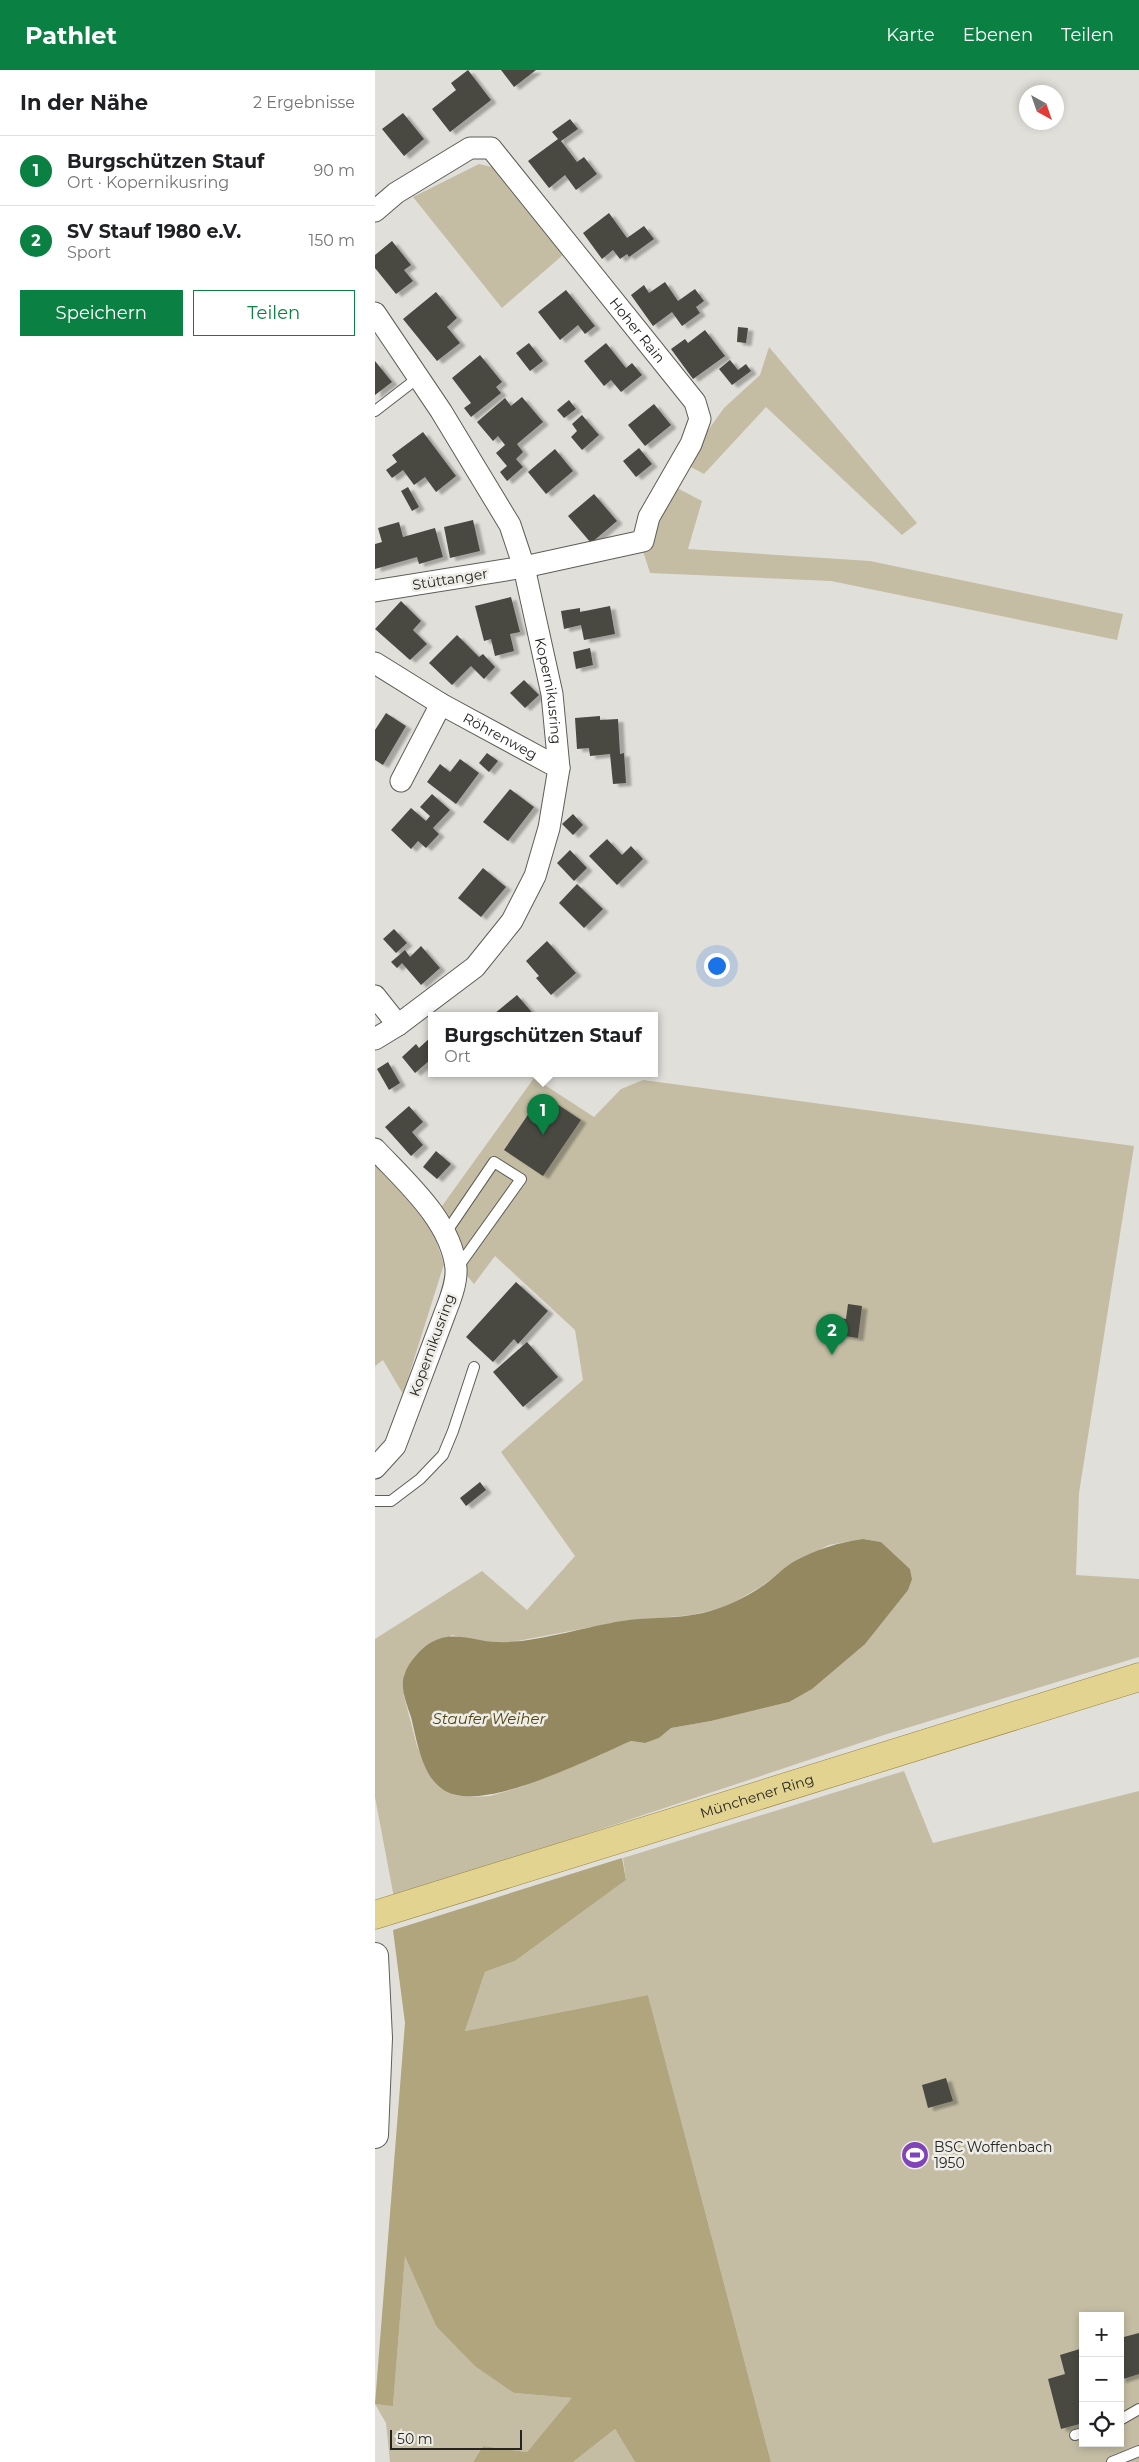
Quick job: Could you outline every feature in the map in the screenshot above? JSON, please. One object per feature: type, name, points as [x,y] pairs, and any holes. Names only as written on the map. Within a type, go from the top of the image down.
[{"type":"main road","name":"Münchener Ring","points":[[375,1915],[1139,1677]]},
{"type":"street","name":"Hoher Rain","points":[[375,211],[397,193],[470,148],[491,148],[695,402],[700,419],[691,444],[649,517],[643,541],[524,567]]},
{"type":"street","name":"Kopernikusring","points":[[375,314],[441,411],[510,525],[524,567],[552,694],[559,768],[547,838],[535,876],[512,921],[475,967],[398,1025],[375,1039]]},
{"type":"street","name":"Stüttanger","points":[[375,591],[524,567]]},
{"type":"street","name":"Röhrenweg","points":[[375,663],[441,704],[559,768]]},
{"type":"street","points":[[401,781],[441,704]]},
{"type":"street","points":[[375,996],[398,1025]]},
{"type":"street","name":"Kopernikusring","points":[[375,1149],[428,1209],[445,1234],[452,1250],[456,1270],[447,1306],[395,1446],[375,1468]]},
{"type":"street","points":[[375,1956],[379,2038],[375,2135]]},
{"type":"lane","points":[[375,411],[419,377]]},
{"type":"lane","points":[[445,1234],[494,1162],[521,1179],[456,1270]]},
{"type":"lane","points":[[375,1501],[391,1502],[420,1479],[443,1455],[453,1432],[474,1368]]},
{"type":"lane","points":[[1124,2418],[1139,2409]]},
{"type":"lane","points":[[1112,2462],[1139,2451]]},
{"type":"shaded area","points":[[479,164],[496,168],[564,254],[502,308],[413,197]]},
{"type":"shaded area","points":[[769,347],[917,523],[902,535],[766,407],[704,474],[689,466],[701,440],[724,408],[760,375]]},
{"type":"shaded area","points":[[677,488],[702,501],[688,549],[870,561],[1123,614],[1117,640],[831,581],[650,573],[643,551]]},
{"type":"shaded area","points":[[534,1078],[594,1117],[621,1089],[643,1080],[1134,1146],[1079,1493],[1076,1575],[1139,1579],[1139,1657],[887,1734],[394,1898],[375,1797],[375,1639],[482,1571],[527,1610],[575,1556],[501,1452],[583,1380],[575,1330],[495,1256],[474,1284],[464,1272],[437,1213]],"holes":[[[863,1539],[881,1542],[910,1569],[912,1579],[789,1702],[711,1721],[671,1728],[659,1738],[645,1743],[631,1741],[521,1787],[490,1796],[454,1795],[439,1787],[429,1774],[417,1746],[404,1696],[404,1674],[452,1635],[480,1642],[506,1643],[624,1621],[692,1615],[726,1607],[762,1586],[792,1563],[829,1545]]]},
{"type":"shaded area","points":[[375,1162],[430,1223],[444,1264],[403,1394],[383,1360],[375,1366]]},
{"type":"shaded area","name":"BSC Woffenbach 1950","points":[[904,1771],[933,1843],[1139,1791],[1139,2462],[771,2462],[648,1995],[465,2031],[485,1972],[515,1961],[626,1880],[623,1858]]},
{"type":"shaded area","points":[[622,1858],[626,1880],[515,1961],[485,1972],[465,2031],[648,1995],[771,2462],[635,2462],[615,2429],[573,2462],[473,2462],[483,2446],[527,2452],[572,2398],[514,2393],[475,2366],[436,2326],[405,2256],[393,2406],[375,2404],[405,2023],[393,1930]]},
{"type":"shaded area","points":[[405,2255],[436,2326],[514,2393],[573,2398],[527,2452],[483,2446],[473,2462],[390,2462],[386,2423],[375,2404],[393,2405]]},
{"type":"shaded area","points":[[615,2429],[635,2462],[573,2462]]},
{"type":"water","name":"Staufer Weiher","points":[[863,1539],[881,1542],[910,1569],[912,1579],[908,1590],[865,1644],[812,1689],[789,1702],[711,1721],[671,1728],[659,1738],[645,1743],[631,1741],[544,1779],[496,1793],[474,1796],[456,1795],[445,1791],[436,1784],[429,1774],[420,1752],[404,1695],[403,1678],[412,1660],[432,1642],[455,1636],[496,1642],[510,1642],[622,1621],[702,1613],[720,1608],[747,1595],[764,1585],[789,1564],[810,1553]]},
{"type":"building","points":[[468,70],[491,100],[450,132],[432,109],[456,90],[451,83]]},
{"type":"building","points":[[501,70],[536,70],[514,87]]},
{"type":"building","points":[[403,113],[424,139],[404,156],[382,129]]},
{"type":"building","points":[[570,119],[578,129],[561,141],[577,162],[584,157],[597,174],[576,190],[565,175],[549,188],[528,161],[558,139],[552,132]]},
{"type":"building","points":[[609,213],[627,238],[644,226],[654,239],[629,257],[627,254],[620,259],[613,250],[602,259],[583,233]]},
{"type":"building","points":[[392,241],[411,265],[404,270],[413,281],[396,294],[375,268],[375,255]]},
{"type":"building","points":[[665,282],[678,301],[695,289],[704,301],[696,307],[700,313],[682,326],[672,312],[653,326],[631,295],[644,285],[649,293]]},
{"type":"building","points":[[566,290],[595,326],[585,334],[578,325],[560,340],[538,312]]},
{"type":"building","points":[[436,292],[457,318],[447,327],[460,343],[437,361],[403,319]]},
{"type":"building","points":[[738,327],[748,328],[746,343],[737,342]]},
{"type":"building","points":[[705,330],[725,356],[693,379],[671,349],[685,339],[688,343]]},
{"type":"building","points":[[529,343],[543,361],[530,371],[516,353]]},
{"type":"building","points":[[606,343],[626,368],[632,363],[642,375],[621,392],[611,380],[604,386],[584,361]]},
{"type":"building","points":[[480,355],[502,382],[496,387],[501,393],[471,417],[464,408],[471,403],[452,378]]},
{"type":"building","points":[[730,360],[738,370],[746,364],[751,371],[732,385],[719,369]]},
{"type":"building","points":[[375,361],[392,382],[375,395]]},
{"type":"building","points":[[522,397],[543,422],[517,444],[523,452],[516,459],[523,467],[507,481],[500,472],[507,466],[496,453],[505,445],[498,436],[493,441],[477,422],[505,398],[511,406]]},
{"type":"building","points":[[569,400],[576,409],[564,418],[557,410]]},
{"type":"building","points":[[654,404],[671,425],[645,446],[628,425]]},
{"type":"building","points":[[582,415],[599,435],[582,450],[571,437],[577,431],[572,424]]},
{"type":"building","points":[[423,432],[456,476],[436,492],[425,477],[414,485],[403,470],[392,478],[386,470],[397,462],[392,455]]},
{"type":"building","points":[[639,448],[652,464],[636,477],[623,461]]},
{"type":"building","points":[[555,449],[573,471],[546,494],[528,472]]},
{"type":"building","points":[[408,487],[419,507],[412,511],[401,491]]},
{"type":"building","points":[[594,494],[617,521],[591,543],[568,516]]},
{"type":"building","points":[[473,520],[480,551],[450,558],[444,527]]},
{"type":"building","points":[[399,522],[403,537],[435,528],[443,557],[419,564],[417,557],[375,569],[375,544],[382,542],[378,528]]},
{"type":"building","points":[[511,597],[520,632],[510,634],[514,651],[495,656],[491,639],[484,641],[475,606]]},
{"type":"building","points":[[401,601],[421,621],[413,630],[427,644],[410,660],[375,629]]},
{"type":"building","points":[[610,606],[615,634],[584,640],[581,625],[564,629],[561,611],[580,608],[580,612]]},
{"type":"building","points":[[457,635],[479,657],[483,654],[495,667],[484,679],[471,666],[452,685],[429,663]]},
{"type":"building","points":[[590,648],[593,665],[576,669],[573,652]]},
{"type":"building","points":[[524,680],[539,695],[525,708],[510,693]]},
{"type":"building","points":[[386,713],[406,726],[383,765],[375,760],[375,730]]},
{"type":"building","points":[[600,716],[600,720],[618,719],[620,754],[624,753],[626,783],[613,784],[610,754],[590,756],[589,748],[577,749],[575,718]]},
{"type":"building","points":[[487,753],[498,761],[489,772],[479,763]]},
{"type":"building","points":[[460,759],[479,773],[456,804],[427,782],[440,764],[450,772]]},
{"type":"building","points":[[510,789],[534,807],[508,841],[483,822]]},
{"type":"building","points":[[432,794],[450,810],[433,828],[439,834],[426,848],[418,841],[411,849],[391,830],[411,808],[426,821],[430,816],[420,807]]},
{"type":"building","points":[[573,814],[583,825],[573,835],[562,824]]},
{"type":"building","points":[[607,839],[622,855],[631,846],[643,859],[617,885],[589,856]]},
{"type":"building","points":[[570,850],[587,868],[574,881],[557,863]]},
{"type":"building","points":[[483,868],[506,887],[481,917],[458,898]]},
{"type":"building","points":[[577,884],[603,909],[584,928],[559,903]]},
{"type":"building","points":[[394,929],[407,943],[396,953],[383,939]]},
{"type":"building","points":[[547,941],[576,973],[551,995],[536,978],[539,976],[526,961]]},
{"type":"building","points":[[421,946],[440,968],[421,985],[402,963],[397,968],[391,962],[405,950],[410,957]]},
{"type":"building","points":[[517,995],[532,1012],[496,1012]]},
{"type":"building","points":[[428,1040],[428,1062],[415,1073],[402,1057],[416,1044],[419,1048]]},
{"type":"building","points":[[388,1062],[400,1083],[389,1090],[377,1069]]},
{"type":"building","points":[[542,1094],[581,1120],[543,1176],[504,1150]]},
{"type":"building","points":[[409,1106],[423,1122],[412,1132],[423,1145],[411,1156],[385,1127]]},
{"type":"building","points":[[436,1151],[451,1164],[437,1179],[423,1167]]},
{"type":"building","points":[[516,1282],[548,1311],[518,1344],[514,1339],[493,1362],[466,1337]]},
{"type":"building","points":[[848,1304],[862,1306],[858,1338],[838,1335],[840,1318],[846,1319]]},
{"type":"building","points":[[527,1342],[558,1377],[523,1407],[493,1372]]},
{"type":"building","points":[[480,1482],[486,1490],[466,1506],[460,1498]]},
{"type":"building","points":[[946,2078],[953,2101],[928,2108],[922,2085]]},
{"type":"building","points":[[1139,2333],[1139,2374],[1124,2379],[1124,2357],[1124,2337]]},
{"type":"building","points":[[1079,2349],[1079,2424],[1061,2429],[1048,2379],[1065,2374],[1060,2355]]},
{"type":"place","name":"Burgschützen Stauf","points":[[543,1135]]},
{"type":"place","name":"SV Stauf 1980 e.V.","points":[[832,1355]]},
{"type":"place","name":"BSC Woffenbach 1950","points":[[915,2155]]}]
